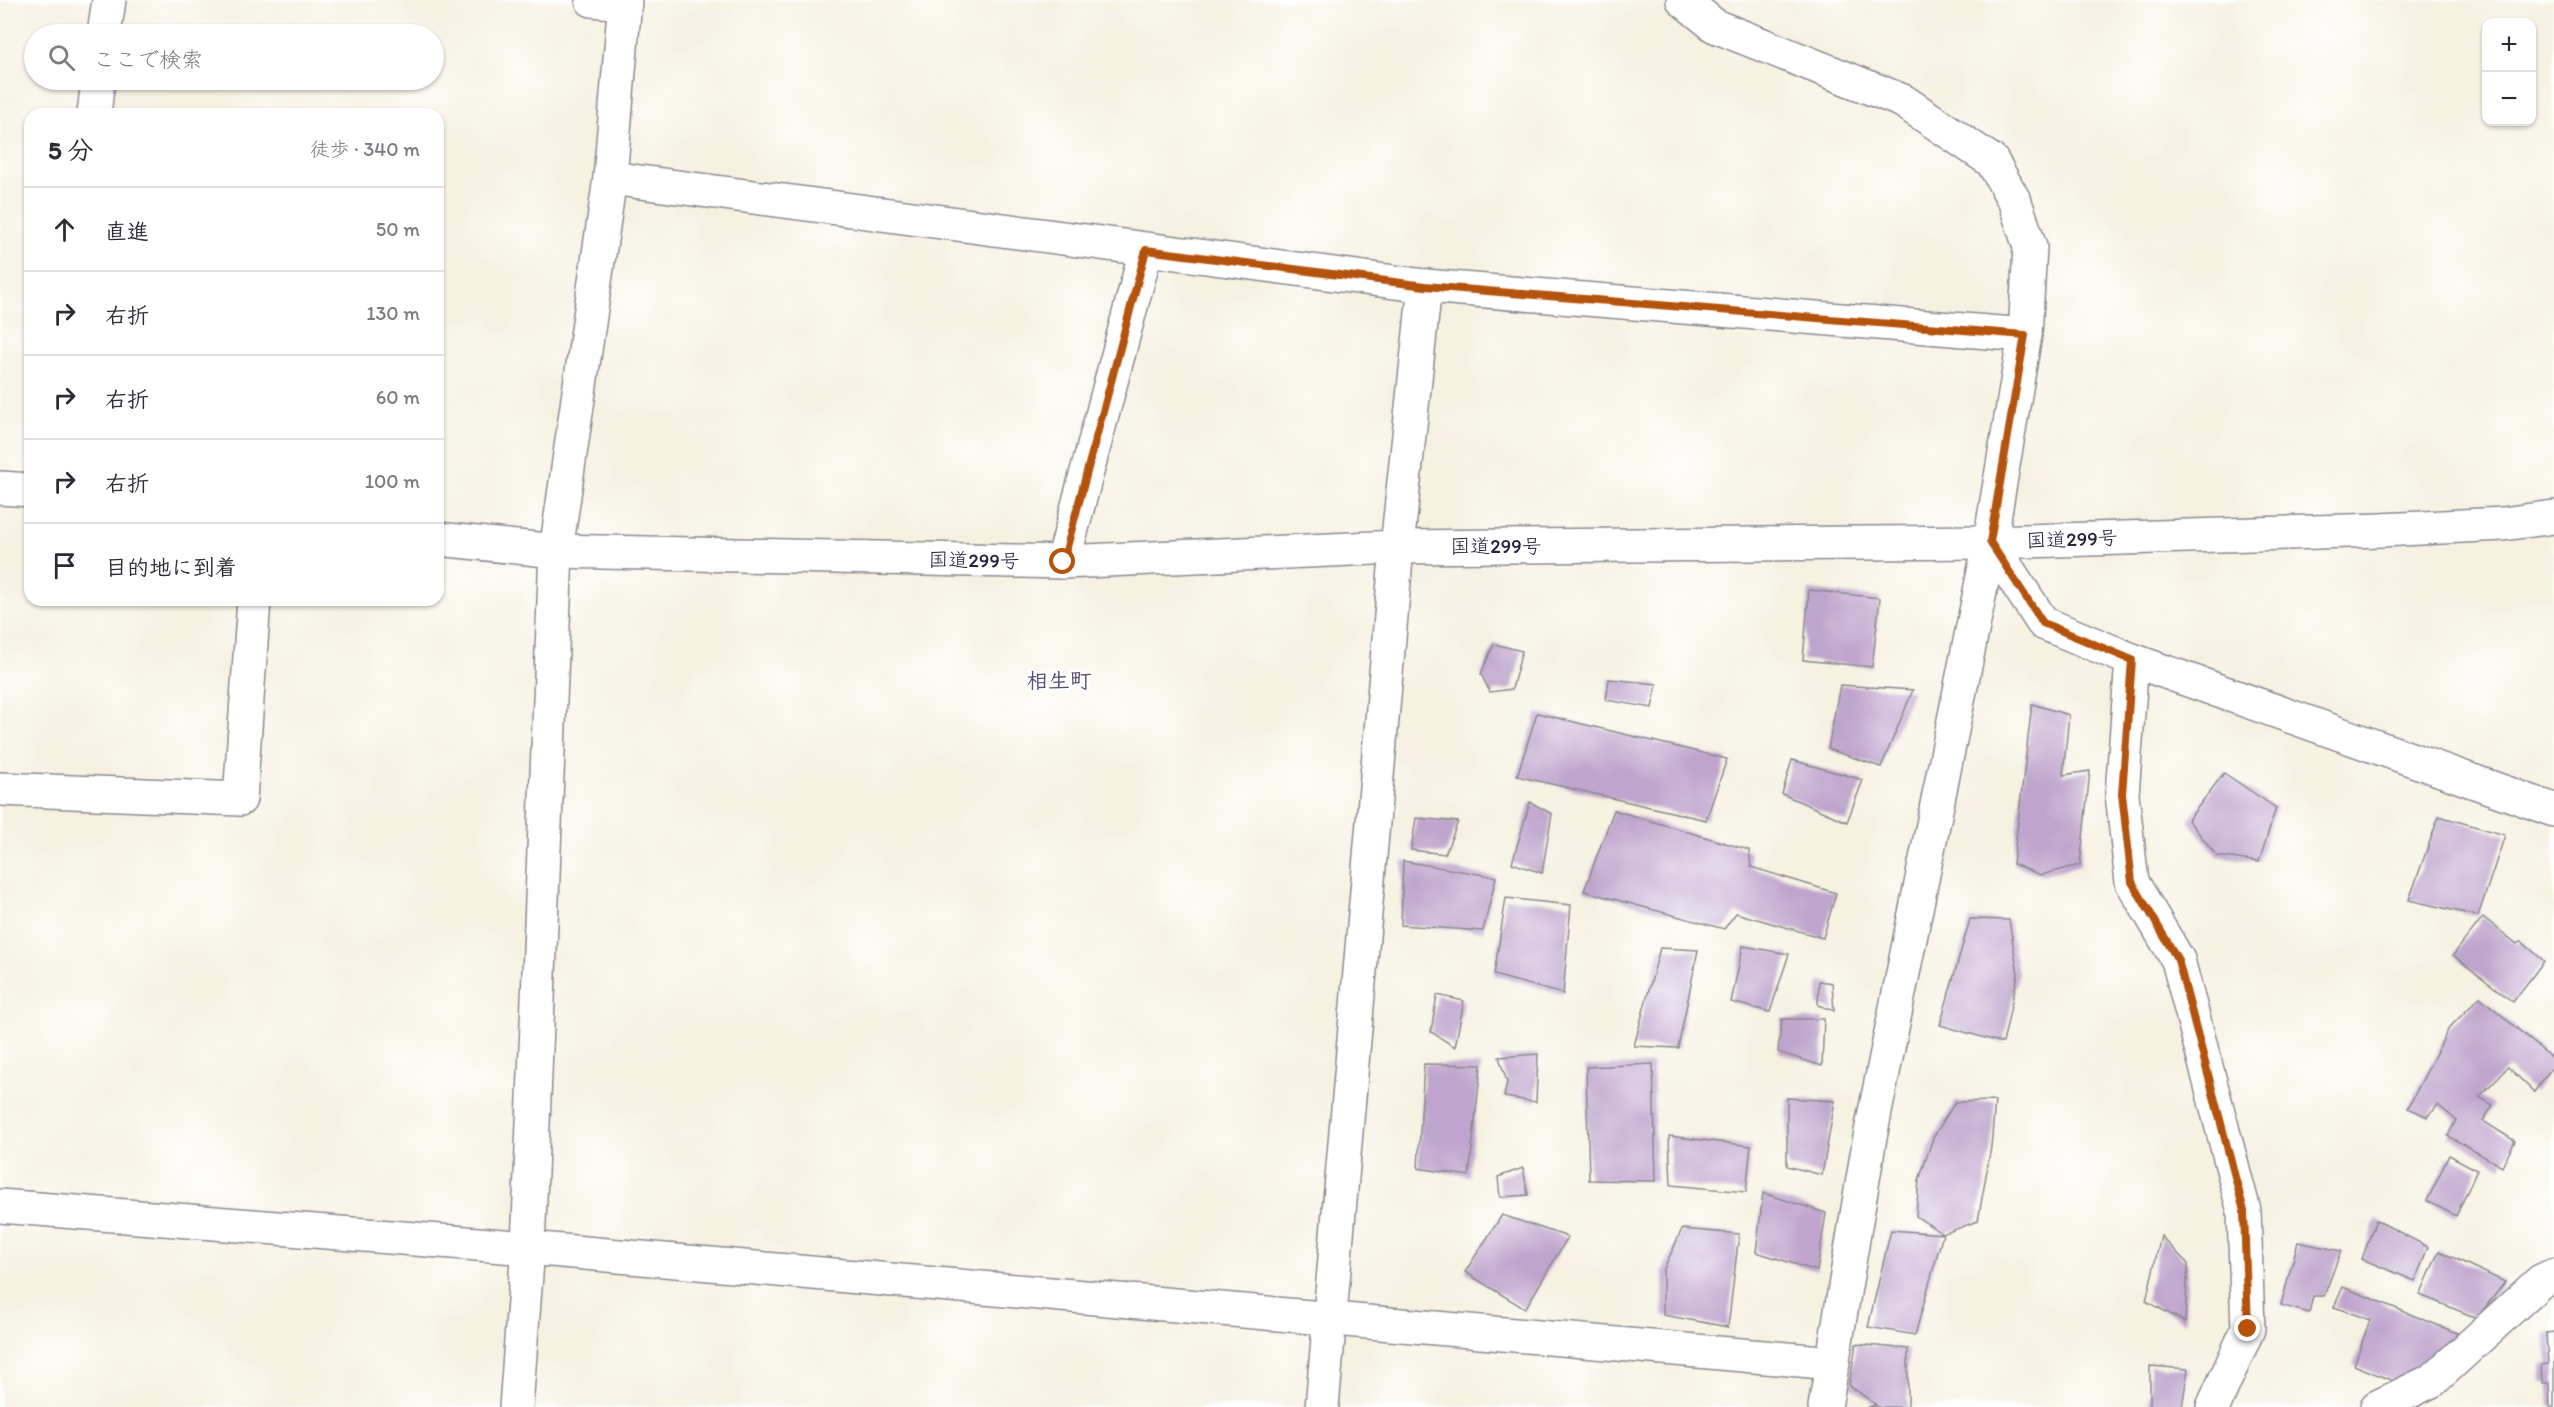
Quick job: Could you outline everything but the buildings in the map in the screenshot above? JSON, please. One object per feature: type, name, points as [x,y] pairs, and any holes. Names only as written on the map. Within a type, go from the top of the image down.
[{"type":"main road","points":[[105,24],[109,0]]},
{"type":"main road","points":[[516,1407],[528,1248],[556,551],[610,178],[624,1],[592,0]]},
{"type":"main road","points":[[1683,0],[1715,26],[1903,101],[1992,161],[2015,202],[2030,247],[2025,335],[1990,542],[1870,1137],[1824,1407]]},
{"type":"main road","points":[[95,108],[98,90]]},
{"type":"main road","points":[[610,178],[1425,286],[2025,335]]},
{"type":"main road","points":[[1063,562],[1146,250]]},
{"type":"main road","points":[[1322,1407],[1397,547],[1425,286]]},
{"type":"main road","points":[[0,488],[24,490]]},
{"type":"main road","name":"国道299号","points":[[444,540],[556,551],[1063,562],[1397,547],[1990,542],[2392,530],[2503,524],[2554,518]]},
{"type":"main road","points":[[1990,542],[2043,623],[2132,660],[2554,810]]},
{"type":"main road","points":[[0,789],[240,799],[254,606]]},
{"type":"main road","points":[[2132,660],[2122,794],[2132,882],[2178,960],[2244,1211],[2248,1329],[2213,1407]]},
{"type":"main road","points":[[0,1206],[528,1248],[1833,1363]]},
{"type":"main road","points":[[2377,1407],[2433,1380],[2541,1281],[2554,1275]]},
{"type":"district","name":"相生町","points":[[1059,680]]},
{"type":"route","points":[[1063,562],[1146,250],[1425,286],[2025,335],[1990,542],[2043,623],[2132,660],[2122,794],[2132,882],[2178,960],[2244,1211],[2248,1329]]}]
